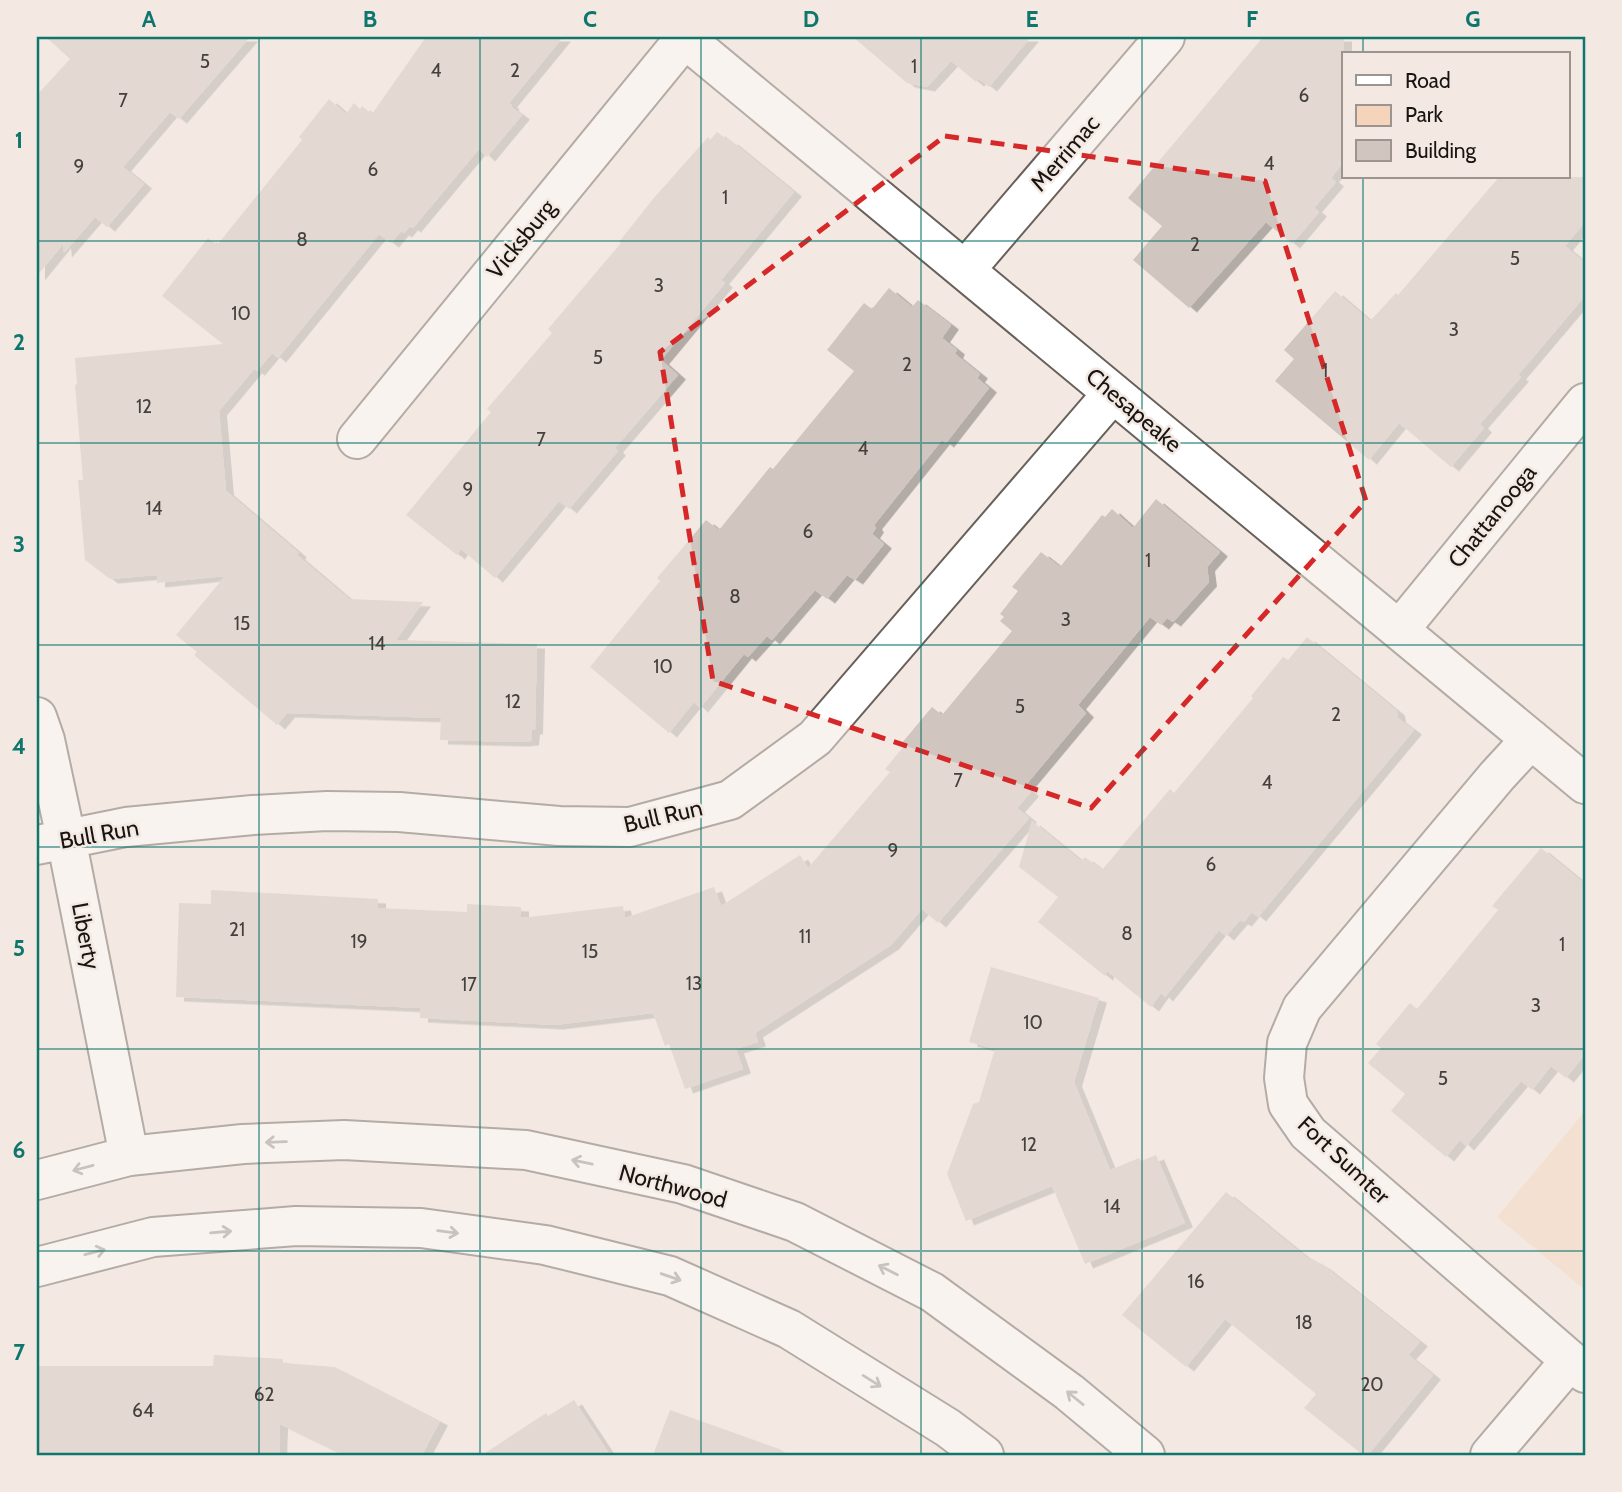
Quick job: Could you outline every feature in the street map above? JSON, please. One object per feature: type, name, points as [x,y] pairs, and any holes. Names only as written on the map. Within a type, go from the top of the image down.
[{"type":"street","name":"Chesapeake","points":[[684,37],[1585,784]]},
{"type":"street","name":"Vicksburg","points":[[357,439],[684,37]]},
{"type":"street","name":"Merrimac","points":[[965,270],[1165,37]]},
{"type":"street","name":"Bull Run","points":[[51,841],[139,826],[327,811],[399,812],[559,826],[630,827],[730,800],[815,737],[1113,393]]},
{"type":"street","name":"Chattanooga","points":[[1400,629],[1585,403]]},
{"type":"street","name":"Liberty","points":[[37,717],[45,740],[51,841],[129,1156]]},
{"type":"street","name":"Fort Sumter","points":[[1531,739],[1302,1008],[1287,1043],[1284,1078],[1288,1104],[1308,1133],[1578,1367]]},
{"type":"street","name":"Northwood","points":[[37,1180],[129,1156],[243,1144],[344,1140],[526,1150],[682,1184],[795,1222],[932,1292],[1069,1392],[1145,1455]]},
{"type":"street","points":[[37,1267],[153,1237],[296,1226],[421,1228],[545,1245],[670,1276],[789,1329],[948,1428],[984,1455]]},
{"type":"street","points":[[1490,1455],[1578,1367]]},
{"type":"highlighted area","points":[[945,136],[1265,181],[1366,501],[1091,808],[713,681],[660,352]]},
{"type":"green space","points":[[1585,1111],[1585,1290],[1497,1217]]},
{"type":"building","points":[[46,37],[250,37],[179,119],[170,112],[123,167],[144,184],[107,227],[95,217],[64,253],[63,244],[37,276],[37,95],[70,59]]},
{"type":"building","points":[[426,37],[563,37],[509,103],[522,115],[487,157],[479,149],[413,228],[410,226],[404,233],[401,231],[391,243],[379,234],[278,358],[272,353],[257,371],[254,369],[219,411],[226,491],[349,599],[423,602],[396,640],[537,644],[535,730],[532,730],[531,741],[440,740],[441,718],[287,713],[277,725],[194,655],[197,652],[176,635],[225,576],[157,583],[157,575],[110,579],[85,560],[78,480],[83,480],[75,358],[223,344],[162,296],[208,238],[217,245],[302,140],[299,137],[329,99],[346,114],[354,103],[372,114]]},
{"type":"building","points":[[853,37],[1031,37],[989,87],[979,79],[976,82],[951,61],[927,87],[907,83]]},
{"type":"building","points":[[1263,37],[1344,37],[1342,164],[1331,178],[1336,182],[1314,208],[1319,212],[1292,244],[1266,222],[1189,308],[1133,260],[1162,226],[1128,198]]},
{"type":"building","points":[[717,132],[794,192],[721,280],[725,283],[661,360],[678,375],[615,448],[618,451],[569,509],[559,501],[495,578],[461,549],[457,555],[406,515],[491,412],[487,409],[552,333],[548,329],[621,243],[619,242],[653,199],[708,137],[710,140]]},
{"type":"building","points":[[1585,177],[1585,222],[1565,246],[1585,263],[1585,296],[1518,375],[1521,377],[1480,424],[1484,428],[1451,467],[1399,423],[1369,460],[1275,381],[1294,359],[1284,350],[1335,291],[1370,321],[1396,293],[1398,295],[1498,178]]},
{"type":"building","points":[[889,288],[912,307],[918,300],[951,325],[942,338],[957,350],[955,354],[980,374],[977,378],[989,388],[946,443],[942,440],[874,525],[876,528],[872,534],[884,544],[855,580],[847,575],[827,599],[815,590],[772,640],[767,636],[748,657],[744,654],[700,708],[694,702],[669,733],[590,667],[660,581],[657,578],[706,520],[719,530],[854,371],[827,350],[864,303],[872,309]]},
{"type":"building","points":[[1156,499],[1220,552],[1207,567],[1209,582],[1173,622],[1167,618],[1161,625],[1150,617],[1078,705],[1086,713],[1025,786],[1031,792],[1017,808],[1029,818],[938,923],[922,909],[891,945],[755,1033],[758,1042],[736,1049],[743,1069],[685,1089],[669,1044],[665,1046],[653,1013],[555,1025],[420,1018],[420,1008],[176,997],[179,903],[211,904],[211,890],[378,899],[378,908],[467,912],[467,904],[521,907],[521,918],[623,906],[625,918],[714,887],[721,906],[800,855],[808,868],[890,772],[885,769],[904,746],[901,744],[932,707],[942,715],[1012,631],[1000,621],[1004,617],[1000,614],[1018,591],[1012,587],[1041,552],[1060,567],[1102,515],[1105,517],[1112,509],[1133,528]]},
{"type":"building","points":[[1307,637],[1397,711],[1398,718],[1414,730],[1258,917],[1252,912],[1244,922],[1240,920],[1226,936],[1219,930],[1165,997],[1161,993],[1151,1007],[1107,971],[1105,976],[1038,922],[1058,897],[1019,867],[1032,821],[1081,861],[1085,857],[1102,870],[1170,789],[1174,793],[1253,698],[1251,696],[1283,657],[1288,660]]},
{"type":"building","points":[[1541,848],[1585,884],[1585,1054],[1566,1078],[1551,1066],[1532,1090],[1521,1081],[1466,1146],[1460,1140],[1446,1157],[1391,1111],[1405,1094],[1368,1063],[1381,1048],[1376,1044],[1410,1003],[1417,1009],[1498,910],[1492,906]]},
{"type":"building","points":[[991,967],[1099,998],[1074,1082],[1110,1170],[1139,1158],[1141,1161],[1156,1155],[1185,1223],[1085,1264],[1052,1186],[966,1221],[947,1174],[973,1104],[979,1102],[995,1049],[969,1042]]},
{"type":"building","points":[[1226,1192],[1311,1261],[1313,1259],[1324,1266],[1420,1342],[1408,1355],[1433,1375],[1368,1455],[1363,1455],[1304,1408],[1316,1394],[1225,1319],[1186,1367],[1122,1315]]},
{"type":"building","points":[[214,1355],[283,1359],[283,1363],[335,1367],[440,1421],[422,1455],[344,1455],[280,1424],[279,1455],[37,1455],[37,1366],[213,1366]]},
{"type":"building","points":[[574,1400],[610,1455],[482,1455],[546,1413],[548,1416]]},
{"type":"building","points":[[670,1410],[782,1450],[781,1455],[653,1455]]}]
